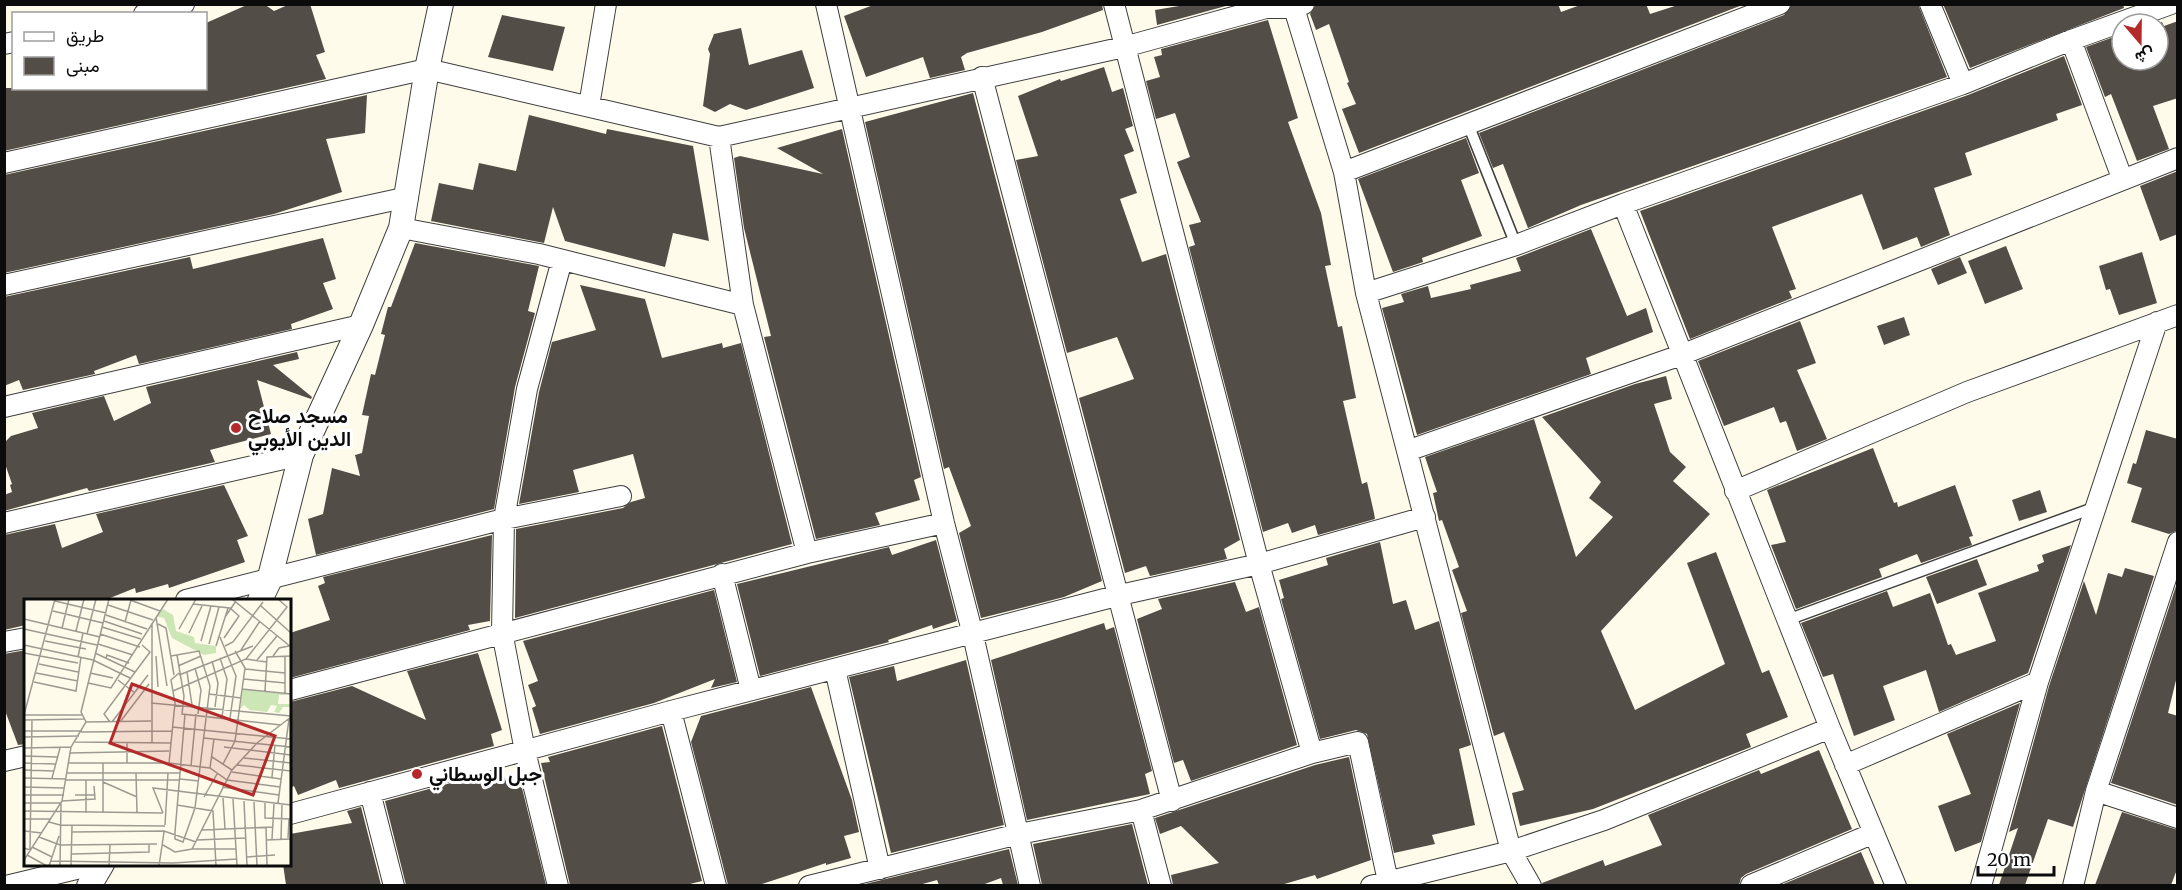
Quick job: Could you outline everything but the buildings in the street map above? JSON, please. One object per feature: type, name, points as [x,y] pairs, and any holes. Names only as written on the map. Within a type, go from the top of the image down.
[{"type":"street","points":[[152,12],[184,4]]},
{"type":"street","points":[[264,591],[301,455],[362,325],[401,228],[408,197],[427,69],[441,4]]},
{"type":"street","points":[[589,106],[606,4]]},
{"type":"street","points":[[826,4],[944,523],[973,635],[1030,885]]},
{"type":"street","points":[[1114,4],[1259,564],[1311,753]]},
{"type":"street","points":[[1344,172],[1780,4]]},
{"type":"street","points":[[1930,4],[1963,84]]},
{"type":"street","points":[[1366,293],[1516,245],[1623,204],[1963,84],[2071,40],[2171,4]]},
{"type":"street","points":[[4,163],[427,69],[719,137],[1124,47],[1266,8],[1299,6],[1344,172],[1366,293],[1511,851],[1531,885]]},
{"type":"street","points":[[2071,40],[2122,178]]},
{"type":"street","points":[[982,77],[1120,595],[1172,801]]},
{"type":"street","points":[[719,137],[743,305],[807,553]]},
{"type":"street","points":[[1407,451],[1681,355],[2122,178],[2178,158]]},
{"type":"street","points":[[4,285],[408,197]]},
{"type":"street","points":[[1623,204],[1830,728],[1896,885]]},
{"type":"street","points":[[401,228],[562,260],[743,305]]},
{"type":"street","points":[[558,885],[525,751],[502,632],[504,519],[527,389],[562,260]]},
{"type":"street","points":[[1735,491],[1967,392],[2178,315]]},
{"type":"street","points":[[1981,885],[2038,682],[2157,322]]},
{"type":"street","points":[[4,407],[362,325]]},
{"type":"street","points":[[4,523],[301,455]]},
{"type":"street","points":[[195,599],[264,591],[504,519],[621,496]]},
{"type":"street","points":[[291,814],[751,690],[973,635],[1120,595],[1259,564],[1425,517]]},
{"type":"street","points":[[291,690],[722,574],[944,523]]},
{"type":"street","points":[[2073,885],[2096,791],[2178,542]]},
{"type":"street","points":[[722,574],[751,690]]},
{"type":"street","points":[[4,642],[24,638]]},
{"type":"street","points":[[835,669],[880,869]]},
{"type":"street","points":[[1845,765],[2038,682]]},
{"type":"street","points":[[671,711],[716,885]]},
{"type":"street","points":[[809,885],[1018,834],[1141,810],[1311,753],[1358,742],[1382,884],[1511,851],[1604,819],[1830,728]]},
{"type":"street","points":[[4,761],[24,756]]},
{"type":"street","points":[[2096,791],[2178,818]]},
{"type":"street","points":[[370,792],[394,885]]},
{"type":"street","points":[[1141,810],[1161,885]]},
{"type":"street","points":[[1751,885],[1874,833]]},
{"type":"street","points":[[6,885],[90,866]]},
{"type":"street","points":[[88,885],[98,866]]},
{"type":"lane","points":[[1468,124],[1516,245]]},
{"type":"lane","points":[[1787,620],[2096,507]]},
{"type":"place","name":"مسجد صلاح الدين الأيوبي","points":[[236,428]]},
{"type":"place","name":"جبل الوسطاني","points":[[417,774]]}]
